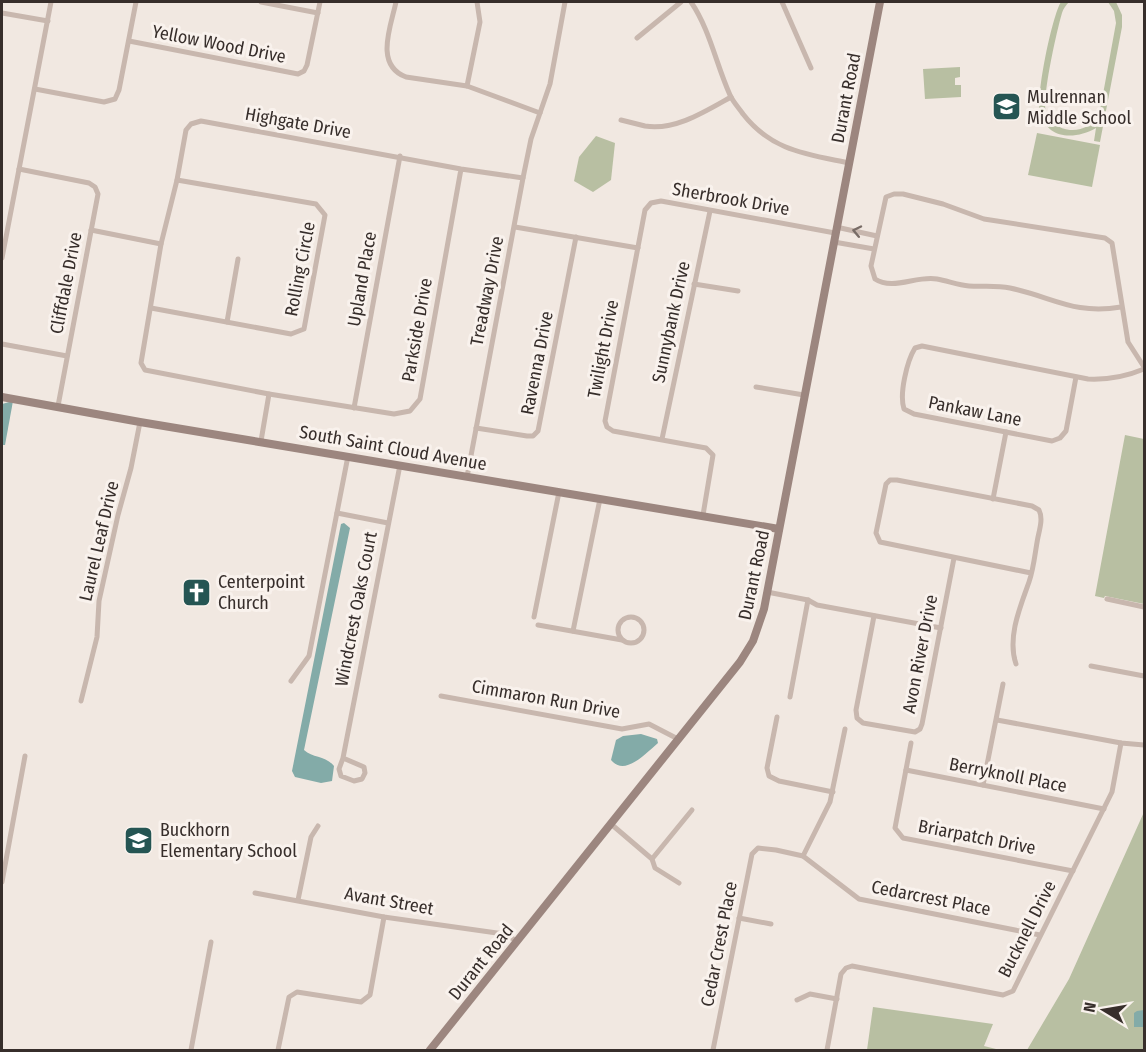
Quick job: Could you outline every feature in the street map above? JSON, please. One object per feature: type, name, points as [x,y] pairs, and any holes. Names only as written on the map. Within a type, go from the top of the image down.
[{"type":"street","points":[[2,258],[51,2]]},
{"type":"street","points":[[35,89],[99,101],[112,101],[117,97],[136,2]]},
{"type":"street","points":[[261,2],[318,13]]},
{"type":"street","name":"Yellow Wood Drive","points":[[129,41],[298,74],[304,71],[307,65],[320,2]]},
{"type":"street","points":[[396,2],[386,52],[392,69],[406,77],[468,86],[540,113]]},
{"type":"street","points":[[468,86],[480,22],[477,2]]},
{"type":"street","name":"Treadway Drive","points":[[467,477],[531,139],[550,84],[565,2]]},
{"type":"street","points":[[637,38],[681,2]]},
{"type":"street","points":[[691,2],[702,19],[730,97],[754,128],[776,143],[796,152],[849,163]]},
{"type":"street","points":[[791,2],[782,3],[811,68]]},
{"type":"street","name":"Durant Road","points":[[430,1050],[740,662],[753,641],[762,618],[880,2]]},
{"type":"street","points":[[2,13],[48,21]]},
{"type":"street","points":[[621,120],[647,126],[670,124],[692,118],[730,97]]},
{"type":"street","name":"Highgate Drive","points":[[269,394],[145,370],[141,363],[161,244],[177,180],[186,130],[191,124],[201,121],[461,169],[523,178]]},
{"type":"street","name":"Upland Place","points":[[354,408],[400,156]]},
{"type":"street","name":"Cliffdale Drive","points":[[19,169],[93,184],[97,190],[98,198],[58,406]]},
{"type":"street","name":"Parkside Drive","points":[[269,394],[394,414],[410,411],[420,399],[461,169]]},
{"type":"street","name":"Rolling Circle","points":[[152,308],[291,334],[303,329],[325,215],[316,204],[177,180]]},
{"type":"street","points":[[1121,307],[1101,310],[1081,309],[1007,287],[966,286],[936,279],[917,278],[888,284],[878,282],[874,279],[871,266],[886,197],[894,194],[943,204],[984,219],[1105,238],[1112,243],[1128,342],[1144,368]]},
{"type":"street","name":"Sherbrook Drive","points":[[638,248],[645,210],[651,203],[661,201],[835,234]]},
{"type":"street","name":"Sunnybank Drive","points":[[662,439],[710,211]]},
{"type":"street","points":[[515,227],[638,248]]},
{"type":"street","points":[[91,230],[161,244]]},
{"type":"street","points":[[835,234],[877,236]]},
{"type":"street","points":[[835,234],[874,249]]},
{"type":"street","name":"Ravenna Drive","points":[[476,428],[527,436],[533,436],[538,431],[576,237]]},
{"type":"street","name":"Twilight Drive","points":[[638,248],[605,421],[607,427],[613,431],[706,448],[713,455],[703,515]]},
{"type":"street","points":[[227,322],[238,260]]},
{"type":"street","points":[[694,284],[738,291]]},
{"type":"street","points":[[2,344],[67,356]]},
{"type":"street","name":"Pankaw Lane","points":[[1077,377],[1066,431],[1060,438],[1052,441],[914,414],[904,409],[901,401],[909,357],[915,348],[922,346],[1077,377],[1110,380],[1128,376],[1144,368]]},
{"type":"street","points":[[756,387],[804,396]]},
{"type":"street","points":[[261,441],[269,394]]},
{"type":"street","name":"South Saint Cloud Avenue","points":[[2,397],[779,529]]},
{"type":"street","name":"Laurel Leaf Drive","points":[[81,701],[97,637],[99,601],[140,422]]},
{"type":"street","points":[[993,498],[1006,432]]},
{"type":"street","points":[[291,681],[309,656],[348,456]]},
{"type":"street","name":"Windcrest Oaks Court","points":[[343,758],[400,465]]},
{"type":"street","points":[[1016,664],[1012,651],[1021,600],[1031,573],[1041,514],[1039,510],[1032,506],[897,480],[890,480],[886,484],[876,533],[880,542],[1031,573]]},
{"type":"street","points":[[534,617],[559,492]]},
{"type":"street","points":[[573,632],[600,500]]},
{"type":"street","points":[[337,513],[388,523]]},
{"type":"street","name":"Avon River Drive","points":[[874,616],[856,710],[857,718],[862,723],[908,732],[919,730],[954,558]]},
{"type":"street","points":[[767,592],[808,600],[817,605],[941,628]]},
{"type":"street","points":[[1107,599],[1144,607]]},
{"type":"street","points":[[790,697],[808,600]]},
{"type":"street","points":[[538,625],[632,643],[640,639],[644,631],[639,619],[631,617],[620,622],[618,630],[622,640]]},
{"type":"street","points":[[1091,666],[1144,676]]},
{"type":"street","points":[[983,785],[1003,684]]},
{"type":"street","name":"Cimmaron Run Drive","points":[[441,696],[622,729],[649,724],[678,739]]},
{"type":"street","points":[[777,717],[767,768],[769,776],[772,780],[833,792]]},
{"type":"street","points":[[997,720],[1121,743],[1144,745]]},
{"type":"street","points":[[803,856],[830,802],[845,729]]},
{"type":"street","name":"Briarpatch Drive","points":[[911,743],[894,828],[903,838],[1073,871]]},
{"type":"street","name":"Bucknell Drive","points":[[827,1050],[841,974],[846,968],[852,966],[1003,995],[1013,990],[1112,792],[1121,743]]},
{"type":"street","points":[[2,882],[25,756]]},
{"type":"street","points":[[343,758],[364,767],[365,773],[362,779],[354,781],[341,776],[339,769],[343,758]]},
{"type":"street","name":"Berryknoll Place","points":[[906,770],[1104,809]]},
{"type":"street","points":[[652,859],[692,810]]},
{"type":"street","points":[[610,824],[652,859],[655,868],[679,883]]},
{"type":"street","points":[[298,900],[311,837],[318,826]]},
{"type":"street","name":"Cedarcrest Place","points":[[760,848],[803,856],[859,899],[1040,934]]},
{"type":"street","name":"Cedar Crest Place","points":[[713,1050],[752,854],[760,848]]},
{"type":"street","name":"Avant Street","points":[[255,892],[384,917],[504,934],[517,940]]},
{"type":"street","points":[[278,1050],[289,997],[297,992],[361,1002],[370,995],[384,917]]},
{"type":"street","points":[[739,918],[771,924]]},
{"type":"street","points":[[191,1050],[211,942]]},
{"type":"street","points":[[796,1000],[810,994],[837,999]]},
{"type":"green space","points":[[1061,2],[1069,2],[1062,12],[1045,103],[1050,118],[1055,124],[1066,129],[1083,128],[1099,116],[1116,23],[1114,11],[1108,2],[1116,2],[1122,15],[1122,27],[1100,142],[1094,141],[1096,128],[1071,136],[1055,132],[1043,121],[1040,111],[1040,89],[1046,56],[1053,23]]},
{"type":"green space","points":[[960,67],[960,77],[955,78],[955,85],[961,85],[961,97],[925,99],[923,69]]},
{"type":"green space","points":[[1037,133],[1100,145],[1092,187],[1028,175]]},
{"type":"green space","points":[[596,136],[615,143],[611,180],[593,192],[574,181],[579,157]]},
{"type":"green space","points":[[1125,435],[1144,439],[1144,604],[1095,596]]},
{"type":"green space","points":[[1144,812],[1144,1050],[1027,1050],[1069,979]]},
{"type":"green space","points":[[873,1007],[993,1024],[984,1046],[1000,1050],[867,1050]]},
{"type":"water","points":[[13,401],[5,445],[2,445],[2,404]]},
{"type":"water","points":[[344,523],[350,528],[304,750],[327,760],[334,766],[332,781],[321,783],[295,777],[292,771],[341,524]]},
{"type":"water","points":[[641,734],[657,739],[658,743],[629,765],[617,765],[611,760],[616,740],[623,736]]},
{"type":"water","points":[[1144,1010],[1144,1027],[1134,1027],[1134,1013]]},
{"type":"place","name":"Mulrennan Middle School","points":[[1006,107]]},
{"type":"place","name":"Centerpoint Church","points":[[197,592]]},
{"type":"place","name":"Buckhorn Elementary School","points":[[139,840]]}]
